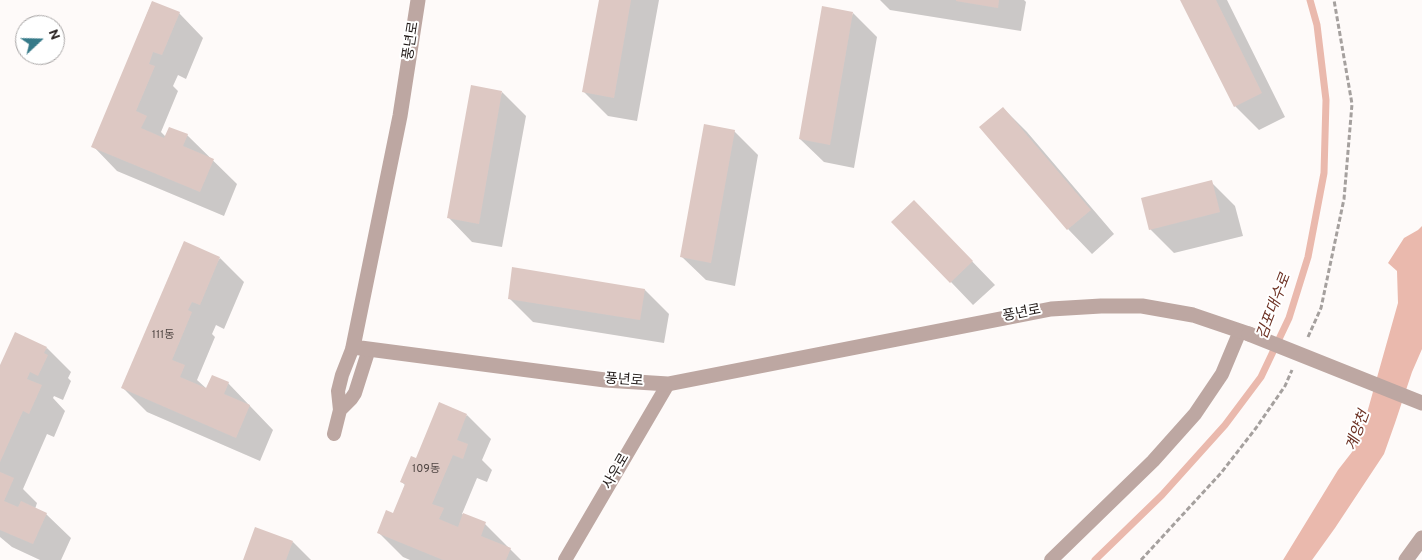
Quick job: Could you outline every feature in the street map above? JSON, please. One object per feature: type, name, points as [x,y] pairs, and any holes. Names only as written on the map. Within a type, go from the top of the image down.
[{"type":"street","name":"풍년로","points":[[418,0],[400,116],[353,347],[595,379],[668,384],[1051,309],[1142,306],[1193,315],[1245,332],[1422,403]]},
{"type":"street","points":[[1406,560],[1422,538]]},
{"type":"lane","points":[[1052,560],[1153,461],[1195,414],[1222,374],[1245,332]]},
{"type":"lane","points":[[334,434],[340,410],[338,391],[353,347]]},
{"type":"lane","points":[[340,410],[355,393],[369,349]]},
{"type":"lane","name":"사우로","points":[[565,560],[668,384]]},
{"type":"path","points":[[1305,343],[1321,308],[1344,199],[1352,104],[1334,0]]},
{"type":"path","points":[[1141,560],[1221,473],[1256,428],[1285,386],[1293,369]]},
{"type":"shaded area","points":[[1422,226],[1422,349],[1412,372],[1384,454],[1312,560],[1283,560],[1338,470],[1352,452],[1367,413],[1398,303],[1397,271],[1388,263],[1404,238]]},
{"type":"building","points":[[599,0],[631,0],[614,98],[582,92]]},
{"type":"building","points":[[956,0],[999,0],[998,8]]},
{"type":"building","points":[[1180,0],[1216,0],[1262,93],[1234,107]]},
{"type":"building","points":[[152,1],[180,12],[162,55],[153,52],[149,64],[155,66],[136,111],[147,116],[141,128],[164,138],[169,127],[188,134],[183,146],[214,159],[200,192],[91,147]]},
{"type":"building","points":[[822,6],[853,12],[830,145],[799,139]]},
{"type":"building","points":[[471,85],[502,91],[479,224],[447,218]]},
{"type":"building","points":[[1003,107],[1091,210],[1067,230],[979,127]]},
{"type":"building","points":[[704,124],[735,130],[711,263],[680,257]]},
{"type":"building","points":[[1212,180],[1220,212],[1149,230],[1141,198]]},
{"type":"building","points":[[914,200],[973,261],[950,283],[891,222]]},
{"type":"building","points":[[184,241],[220,257],[200,305],[192,302],[188,310],[192,312],[172,360],[185,365],[180,377],[206,388],[212,375],[229,382],[224,394],[250,405],[236,438],[121,388]]},
{"type":"building","points":[[512,267],[645,289],[640,320],[508,299]]},
{"type":"building","points":[[15,332],[47,347],[44,353],[48,355],[38,376],[30,372],[27,379],[42,385],[29,414],[23,411],[0,462],[0,365]]},
{"type":"building","points":[[439,402],[467,414],[457,440],[468,444],[463,459],[453,455],[432,504],[444,508],[439,519],[458,527],[463,513],[486,522],[481,536],[511,548],[506,560],[443,560],[377,533],[386,510],[393,513],[405,484],[400,482],[411,456],[416,458]]},
{"type":"building","points":[[0,472],[14,478],[4,501],[18,507],[21,501],[47,513],[33,544],[0,530]]},
{"type":"building","points":[[255,527],[293,541],[286,560],[243,560]]},
{"type":"waterway","name":"김포대수로","points":[[1095,560],[1162,495],[1225,425],[1261,377],[1289,318],[1308,257],[1324,173],[1326,100],[1317,25],[1310,0]]},
{"type":"water label","name":"계양천","points":[[1359,431]]}]
